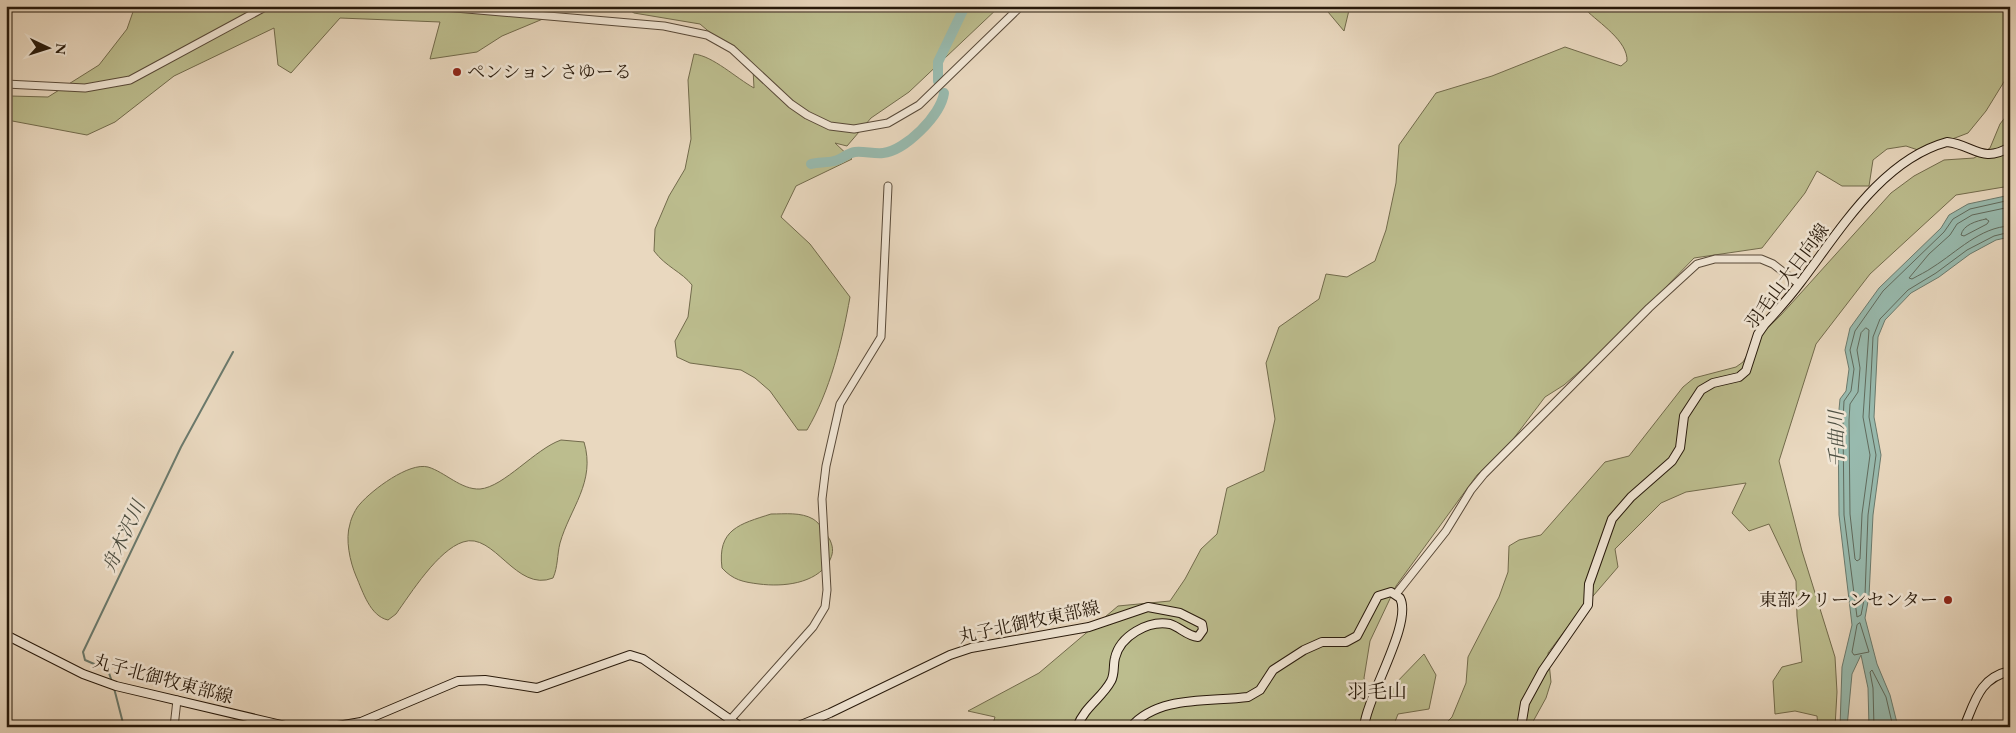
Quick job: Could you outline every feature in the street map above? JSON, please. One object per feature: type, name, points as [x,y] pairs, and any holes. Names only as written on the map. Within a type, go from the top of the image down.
[{"type":"main road","name":"羽毛山大日向線","points":[[1521,727],[1525,703],[1543,670],[1588,605],[1589,584],[1612,519],[1631,497],[1672,460],[1680,448],[1684,416],[1701,390],[1713,383],[1740,377],[1746,371],[1758,334],[1860,206],[1877,187],[1906,161],[1947,142],[1987,156],[2000,153],[2010,147]]},
{"type":"main road","points":[[1131,727],[1142,715],[1159,707],[1248,697],[1260,690],[1273,670],[1304,650],[1322,642],[1346,642],[1357,636],[1378,596],[1387,592],[1396,594],[1402,602],[1403,610],[1386,668],[1370,703],[1364,727]]},
{"type":"main road","name":"丸子北御牧東部線","points":[[796,727],[950,655],[971,648],[1089,627],[1141,608],[1170,609],[1200,622],[1203,630],[1198,637],[1170,624],[1162,624],[1137,631],[1127,638],[1115,657],[1112,679],[1090,704],[1076,727]]},
{"type":"main road","name":"丸子北御牧東部線","points":[[6,635],[83,674],[116,686],[290,727]]},
{"type":"main road","points":[[332,727],[361,722],[458,681],[485,680],[537,688],[630,655],[643,659],[741,727]]},
{"type":"main road","points":[[1964,727],[1973,701],[1982,686],[1994,676],[2010,670]]},
{"type":"street","points":[[6,84],[85,88],[130,80],[267,6]]},
{"type":"street","points":[[432,6],[664,26],[707,34],[732,49],[791,104],[807,115],[830,126],[854,128],[888,123],[919,105],[1021,6]]},
{"type":"street","points":[[731,719],[808,634],[825,607],[827,590],[823,482],[840,404],[881,337],[888,186]]},
{"type":"street","points":[[1396,594],[1446,531],[1471,490],[1484,474],[1649,308],[1697,264],[1714,259],[1761,259],[1773,264],[1799,284]]},
{"type":"street","points":[[174,727],[177,700]]},
{"type":"green space","points":[[135,6],[557,6],[550,16],[502,36],[477,52],[430,59],[440,22],[340,18],[291,73],[278,65],[274,28],[174,76],[115,122],[87,135],[7,120],[10,96],[48,97],[99,65],[127,29]]},
{"type":"green space","points":[[623,6],[1000,6],[909,92],[871,118],[847,146],[835,143],[852,159],[796,186],[781,217],[810,244],[850,297],[829,383],[807,430],[798,430],[770,391],[755,378],[741,370],[690,363],[677,357],[675,341],[688,317],[692,285],[654,251],[655,229],[669,196],[685,169],[691,139],[688,80],[694,54],[717,63],[754,88],[753,69],[700,24],[634,13]]},
{"type":"green space","points":[[1323,6],[1350,6],[1344,31]]},
{"type":"green space","points":[[1589,6],[2010,6],[2010,72],[1986,111],[1968,133],[1921,151],[1906,146],[1887,149],[1873,160],[1869,186],[1842,186],[1817,171],[1805,193],[1762,248],[1694,258],[1612,343],[1564,385],[1545,397],[1514,438],[1477,475],[1396,586],[1370,641],[1364,678],[1368,694],[1392,687],[1424,654],[1436,675],[1429,709],[1398,714],[1393,727],[992,727],[995,717],[968,711],[1039,673],[1118,606],[1170,601],[1185,579],[1201,549],[1217,534],[1227,488],[1264,471],[1275,419],[1266,363],[1279,327],[1319,299],[1326,274],[1347,277],[1375,261],[1386,230],[1396,183],[1399,145],[1436,93],[1492,76],[1565,47],[1621,66],[1627,61],[1623,46],[1612,33],[1586,10]]},
{"type":"green space","points":[[2010,111],[2010,186],[1956,195],[1870,274],[1816,344],[1779,461],[1802,551],[1835,657],[1837,692],[1835,727],[1818,727],[1817,716],[1795,711],[1775,714],[1773,681],[1782,667],[1802,662],[1797,616],[1796,581],[1769,524],[1749,531],[1732,513],[1746,483],[1686,492],[1661,503],[1615,549],[1618,567],[1575,617],[1548,653],[1551,682],[1546,698],[1530,727],[1442,727],[1452,717],[1466,683],[1468,657],[1499,597],[1508,572],[1509,546],[1519,540],[1541,535],[1605,462],[1629,456],[1683,387],[1694,378],[1736,367],[1743,362],[1757,338],[1781,315],[1891,193],[1914,176],[1944,160],[1974,158],[1990,148],[2000,124]]},
{"type":"green space","points":[[561,440],[584,442],[587,470],[580,494],[564,530],[553,578],[540,580],[528,577],[516,570],[485,545],[474,541],[463,542],[444,554],[435,563],[417,584],[396,614],[388,620],[376,614],[364,596],[356,576],[348,543],[351,519],[357,508],[366,498],[391,478],[420,467],[434,469],[466,487],[480,489],[489,487],[499,482],[541,451]]},
{"type":"green space","points":[[771,514],[803,515],[813,519],[823,529],[830,540],[832,554],[829,562],[816,575],[798,582],[768,585],[739,580],[722,568],[721,555],[727,536],[741,525]]},
{"type":"water","points":[[2010,195],[2010,237],[1996,240],[1970,254],[1939,277],[1911,293],[1885,320],[1878,337],[1874,417],[1881,455],[1873,515],[1869,596],[1865,618],[1877,664],[1890,695],[1898,727],[1869,727],[1868,688],[1861,655],[1852,674],[1847,727],[1840,727],[1842,667],[1852,625],[1839,515],[1838,420],[1840,399],[1846,391],[1849,369],[1845,350],[1850,328],[1879,288],[1941,228],[1949,215],[1968,204]]},
{"type":"waterway","points":[[938,81],[938,62],[965,6]]},
{"type":"waterway","points":[[811,164],[831,162],[855,152],[883,153],[892,151],[921,130],[936,111],[944,93]]},
{"type":"waterway","name":"舟木沢川","points":[[112,682],[108,670],[85,660],[83,652],[181,447],[233,352]]},
{"type":"waterway","name":"舟木沢川","points":[[114,688],[124,727]]},
{"type":"place","name":"ペンション さゆーる","points":[[457,72]]},
{"type":"place","name":"東部クリーンセンター","points":[[1948,600]]},
{"type":"district","name":"羽毛山","points":[[1377,691]]},
{"type":"water label","name":"千曲川","points":[[1836,439]]}]
